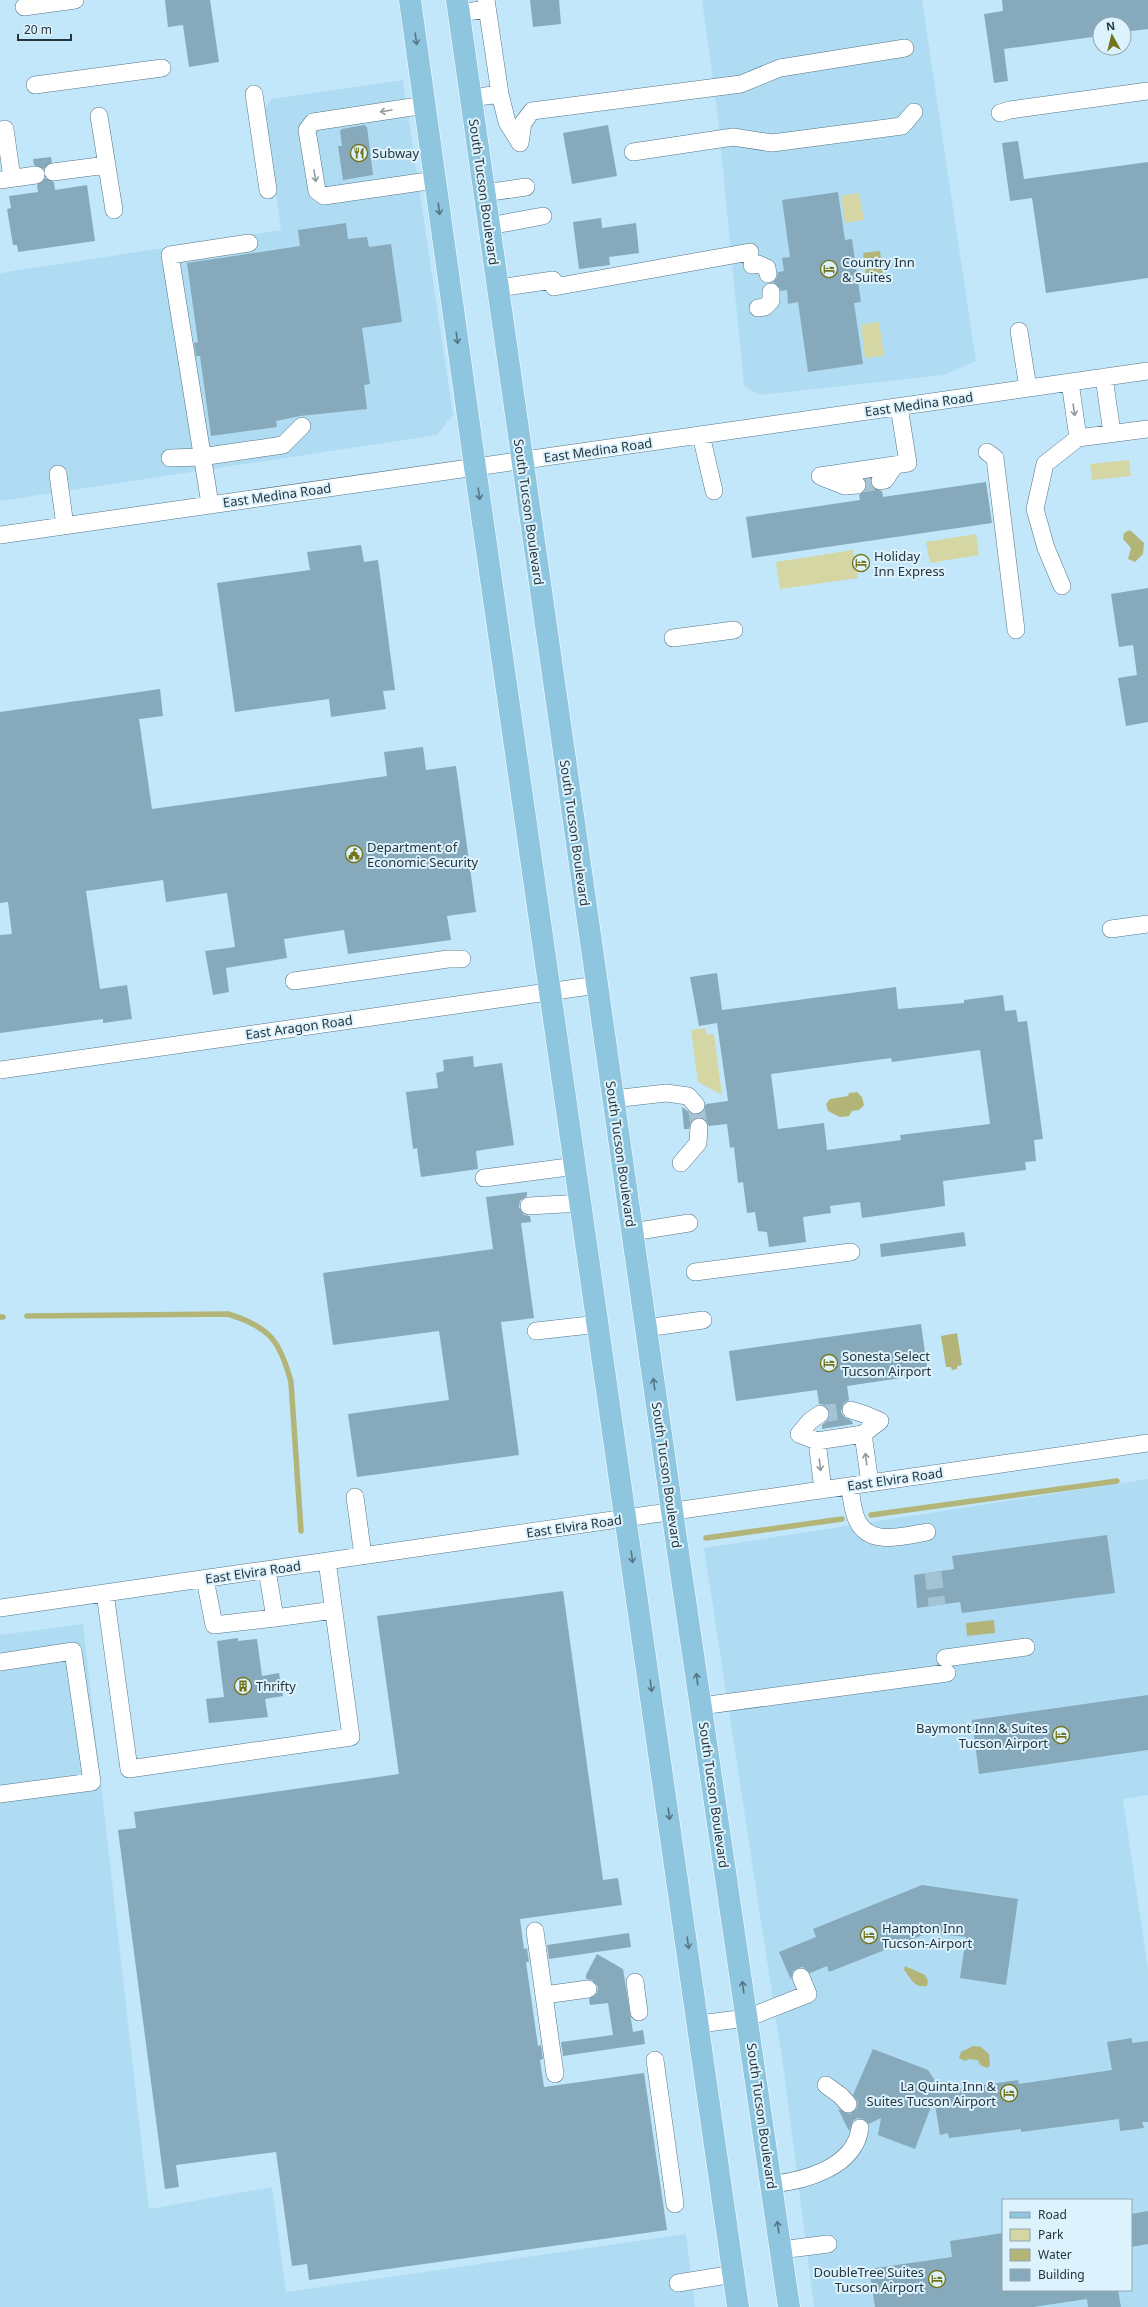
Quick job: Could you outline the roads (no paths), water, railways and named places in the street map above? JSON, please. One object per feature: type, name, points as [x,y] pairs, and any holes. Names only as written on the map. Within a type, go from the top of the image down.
[{"type":"main road","points":[[410,0],[475,467],[552,992],[738,2307]]},
{"type":"main road","name":"South Tucson Boulevard","points":[[458,6],[672,1511],[789,2307]]},
{"type":"street","points":[[24,7],[75,0]]},
{"type":"street","points":[[458,6],[487,4],[500,94],[507,122],[520,143],[523,123],[532,111],[741,84],[780,68],[905,48]]},
{"type":"street","points":[[35,86],[162,68]]},
{"type":"street","points":[[1000,114],[1010,110],[1148,91]]},
{"type":"street","points":[[254,94],[268,190]]},
{"type":"street","points":[[471,98],[500,94]]},
{"type":"street","points":[[425,105],[313,122],[308,130],[317,191],[324,196],[435,180]]},
{"type":"street","points":[[633,152],[733,137],[772,143],[902,126],[914,112]]},
{"type":"street","points":[[99,116],[114,210]]},
{"type":"street","points":[[5,129],[6,179],[36,175]]},
{"type":"street","points":[[53,172],[107,165]]},
{"type":"street","points":[[484,193],[526,187]]},
{"type":"street","points":[[489,226],[543,216]]},
{"type":"street","points":[[210,504],[201,456],[170,255],[249,243]]},
{"type":"street","points":[[498,288],[554,284],[751,259],[767,268],[768,274]]},
{"type":"street","points":[[758,308],[765,307],[771,301],[771,292]]},
{"type":"street","points":[[1019,331],[1028,388]]},
{"type":"street","name":"East Medina Road","points":[[0,535],[1148,371]]},
{"type":"street","points":[[1104,377],[1112,433]]},
{"type":"street","points":[[1070,382],[1078,438]]},
{"type":"street","points":[[857,484],[845,486],[820,476],[908,463],[899,407]]},
{"type":"street","points":[[170,458],[201,456],[283,445],[302,426]]},
{"type":"street","points":[[1062,586],[1046,548],[1035,509],[1045,464],[1078,438],[1148,429]]},
{"type":"street","points":[[701,435],[714,491]]},
{"type":"street","points":[[988,452],[995,458],[1016,630]]},
{"type":"street","points":[[880,481],[885,480],[895,465]]},
{"type":"street","points":[[58,474],[65,526]]},
{"type":"street","points":[[673,638],[734,630]]},
{"type":"street","points":[[1111,929],[1148,924]]},
{"type":"street","points":[[294,981],[448,959],[462,959]]},
{"type":"street","name":"East Aragon Road","points":[[0,1070],[597,986]]},
{"type":"street","points":[[613,1099],[666,1093],[688,1096],[696,1105]]},
{"type":"street","points":[[681,1163],[698,1143],[699,1128]]},
{"type":"street","points":[[484,1178],[576,1166]]},
{"type":"street","points":[[529,1206],[582,1203]]},
{"type":"street","points":[[632,1232],[689,1223]]},
{"type":"street","points":[[695,1272],[851,1252]]},
{"type":"street","points":[[646,1328],[703,1320]]},
{"type":"street","points":[[536,1332],[599,1324]]},
{"type":"street","points":[[820,1414],[810,1421],[799,1434],[817,1441],[863,1434],[880,1421],[851,1410]]},
{"type":"street","points":[[863,1434],[870,1483]]},
{"type":"street","points":[[817,1441],[823,1490]]},
{"type":"street","name":"East Elvira Road","points":[[0,1608],[1148,1443]]},
{"type":"street","points":[[849,1486],[857,1520],[868,1534],[884,1538],[927,1532]]},
{"type":"street","points":[[355,1497],[363,1556]]},
{"type":"street","points":[[105,1593],[129,1769],[351,1737],[327,1561]]},
{"type":"street","points":[[268,1570],[275,1618]]},
{"type":"street","points":[[205,1579],[214,1626],[334,1610]]},
{"type":"street","points":[[701,1706],[946,1666],[1026,1647]]},
{"type":"street","points":[[0,1662],[73,1651],[92,1782],[0,1794]]},
{"type":"street","points":[[534,1931],[555,2074]]},
{"type":"street","points":[[699,2024],[747,2018],[808,1994],[801,1977]]},
{"type":"street","points":[[635,1982],[639,2012]]},
{"type":"street","points":[[544,1995],[588,1989]]},
{"type":"street","points":[[655,2060],[675,2204]]},
{"type":"street","points":[[826,2084],[841,2096],[848,2104]]},
{"type":"street","points":[[772,2184],[786,2182],[827,2169],[844,2158],[856,2141],[860,2128]]},
{"type":"street","points":[[781,2250],[828,2244]]},
{"type":"street","points":[[678,2283],[734,2274]]},
{"type":"water","points":[[880,251],[883,277],[867,279],[863,253]]},
{"type":"water","points":[[1130,530],[1144,543],[1143,554],[1135,562],[1128,559],[1131,548],[1123,539],[1124,533]]},
{"type":"water","points":[[857,1092],[862,1097],[864,1105],[859,1110],[852,1111],[849,1116],[840,1117],[828,1111],[826,1104],[830,1099],[848,1096],[849,1093]]},
{"type":"water","points":[[957,1333],[962,1365],[957,1366],[957,1369],[952,1370],[951,1367],[946,1367],[941,1336]]},
{"type":"water","points":[[994,1620],[995,1633],[967,1636],[966,1623]]},
{"type":"water","points":[[905,1966],[925,1975],[928,1981],[927,1986],[919,1986],[916,1984],[904,1970]]},
{"type":"water","points":[[973,2046],[981,2047],[989,2054],[990,2066],[987,2068],[980,2065],[978,2060],[969,2059],[965,2061],[959,2058],[961,2052]]},
{"type":"waterway","points":[[27,1316],[228,1314],[254,1324],[263,1330],[277,1346],[287,1368],[291,1382],[301,1531]]},
{"type":"waterway","points":[[871,1515],[1117,1481]]},
{"type":"waterway","points":[[706,1538],[842,1519]]},
{"type":"tunnel","points":[[857,485],[880,481]]},
{"type":"tunnel","points":[[696,1105],[699,1127]]},
{"type":"tunnel","points":[[820,1414],[851,1410]]},
{"type":"tunnel","points":[[933,1572],[937,1605]]},
{"type":"place","name":"Subway","points":[[359,153]]},
{"type":"place","name":"Country Inn & Suites","points":[[829,269]]},
{"type":"place","name":"Holiday Inn Express","points":[[861,563]]},
{"type":"place","name":"Department of Economic Security","points":[[354,854]]},
{"type":"place","name":"Sonesta Select Tucson Airport","points":[[829,1363]]},
{"type":"place","name":"Thrifty","points":[[243,1686]]},
{"type":"place","name":"Baymont Inn & Suites Tucson Airport","points":[[1061,1735]]},
{"type":"place","name":"Hampton Inn Tucson-Airport","points":[[869,1935]]},
{"type":"place","name":"La Quinta Inn & Suites Tucson Airport","points":[[1009,2093]]},
{"type":"place","name":"DoubleTree Suites Tucson Airport","points":[[937,2279]]}]
